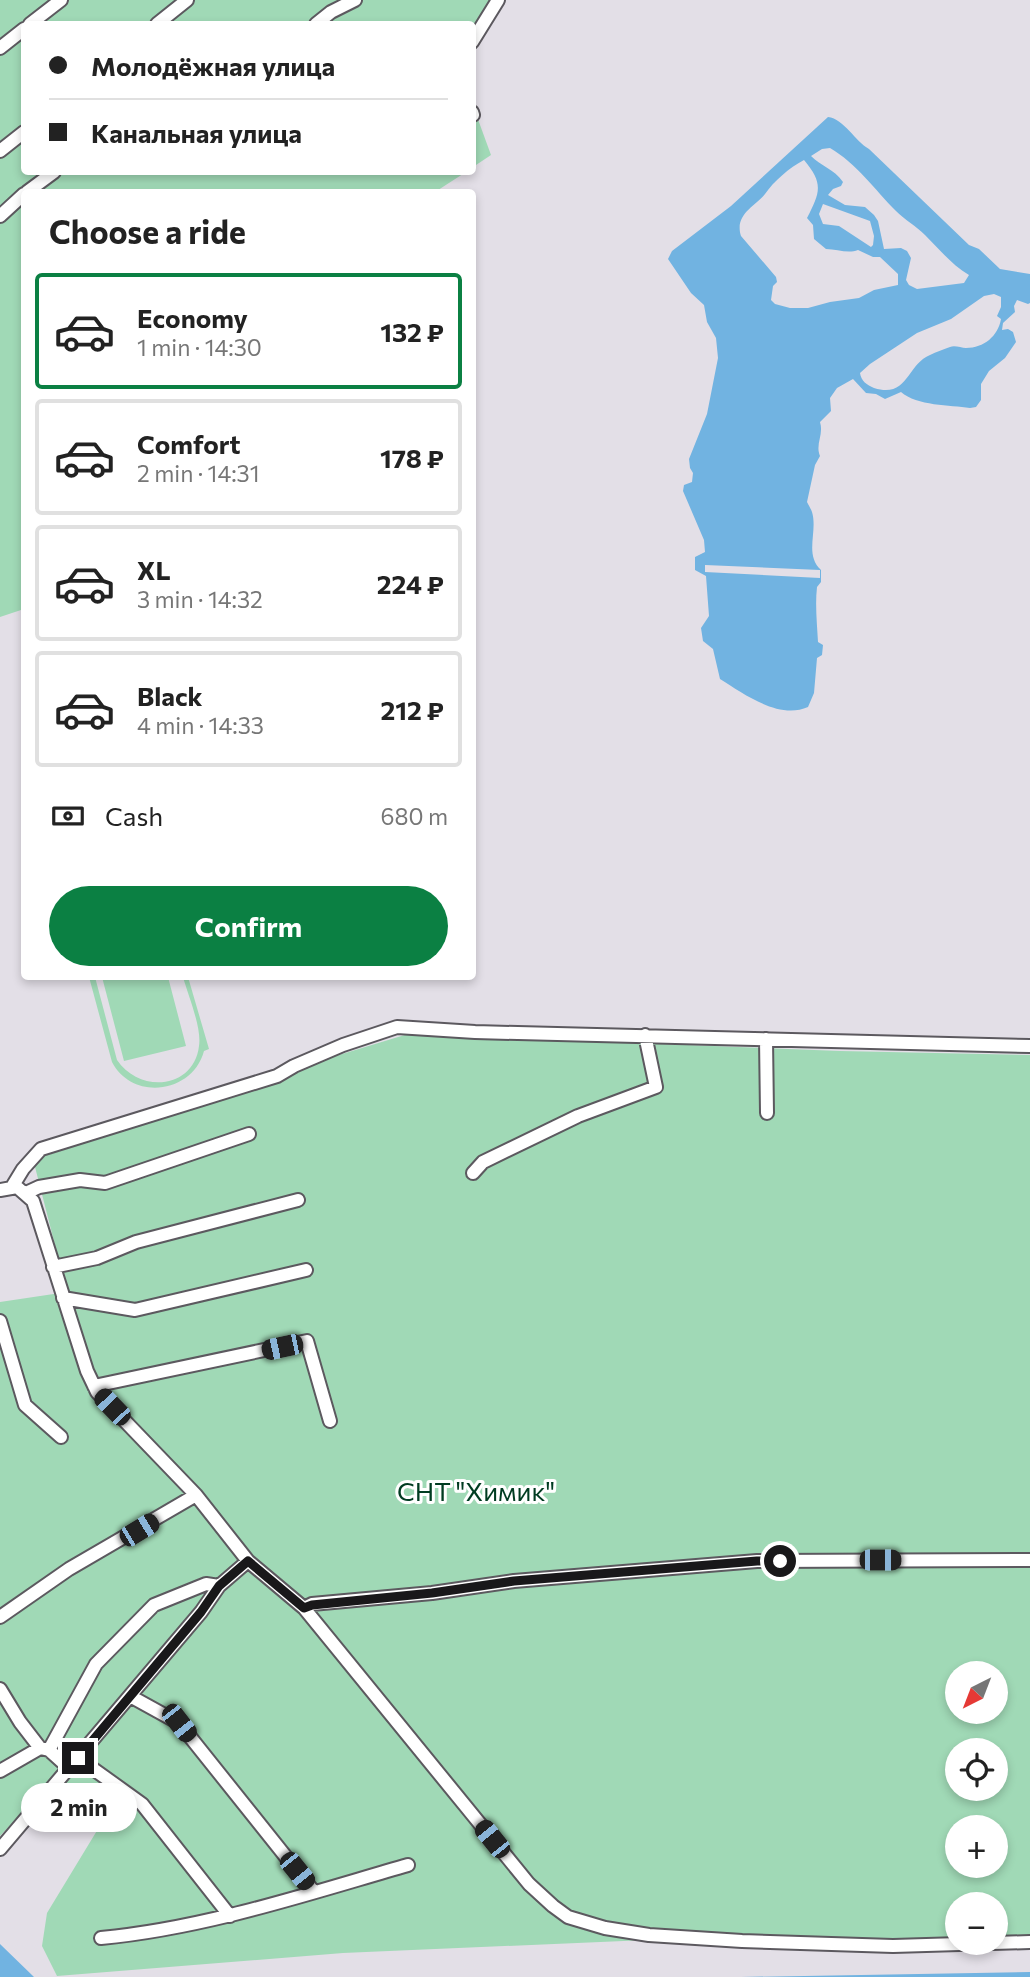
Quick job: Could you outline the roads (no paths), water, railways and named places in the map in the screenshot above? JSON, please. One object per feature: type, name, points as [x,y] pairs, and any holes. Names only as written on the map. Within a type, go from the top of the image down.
[{"type":"street","points":[[34,21],[61,0]]},
{"type":"street","points":[[161,21],[187,0]]},
{"type":"street","points":[[320,21],[355,0]]},
{"type":"street","points":[[476,36],[498,0]]},
{"type":"street","points":[[0,48],[21,31]]},
{"type":"street","points":[[0,151],[21,134]]},
{"type":"street","points":[[31,189],[50,175]]},
{"type":"street","points":[[0,216],[21,197]]},
{"type":"street","points":[[1030,1046],[475,1032],[397,1027],[331,1050],[277,1076],[41,1149],[6,1188],[26,1193],[33,1201],[87,1371],[97,1392],[196,1495],[248,1561],[304,1608],[529,1884],[553,1906],[568,1917],[605,1928],[649,1935],[893,1947],[1030,1942]]},
{"type":"street","points":[[473,1173],[483,1163],[578,1116],[656,1087],[645,1035]]},
{"type":"street","points":[[766,1039],[767,1113]]},
{"type":"street","points":[[26,1193],[39,1187],[80,1180],[105,1183],[248,1134]]},
{"type":"street","points":[[53,1267],[97,1258],[136,1242],[298,1200]]},
{"type":"street","points":[[63,1298],[135,1310],[306,1270]]},
{"type":"street","points":[[0,1321],[25,1405],[61,1437]]},
{"type":"street","points":[[94,1386],[307,1341],[330,1421]]},
{"type":"street","points":[[0,1617],[69,1569],[196,1495]]},
{"type":"street","points":[[304,1608],[514,1581],[757,1561],[1030,1560]]},
{"type":"street","points":[[0,1849],[201,1612],[219,1586],[248,1561]]},
{"type":"street","points":[[0,1771],[45,1749],[96,1664],[154,1605],[205,1584],[219,1586]]},
{"type":"street","points":[[0,1689],[20,1722],[45,1749],[69,1768]]},
{"type":"street","points":[[130,1696],[179,1723],[314,1892]]},
{"type":"street","points":[[78,1758],[142,1804],[230,1916]]},
{"type":"street","points":[[101,1938],[135,1935],[230,1916],[408,1865]]},
{"type":"water","points":[[828,117],[844,126],[969,245],[979,249],[1000,269],[1030,274],[1030,303],[1017,300],[1015,312],[1003,323],[1002,330],[1013,332],[1016,342],[1005,358],[989,371],[981,384],[981,400],[976,407],[925,402],[901,392],[885,399],[866,393],[853,379],[837,388],[830,398],[831,411],[820,422],[820,456],[815,465],[807,502],[813,520],[813,557],[821,570],[816,607],[818,642],[823,645],[822,655],[817,658],[814,693],[808,707],[797,710],[762,704],[720,679],[713,649],[703,641],[701,628],[709,616],[706,576],[695,570],[695,557],[705,552],[704,540],[683,491],[684,485],[692,482],[693,473],[689,459],[707,414],[718,358],[716,338],[707,322],[704,305],[691,293],[668,259],[672,251],[731,206]],"holes":[[[830,148],[857,169],[896,211],[969,275],[964,283],[917,289],[909,285],[906,280],[911,258],[907,251],[901,248],[884,249],[878,221],[874,215],[865,207],[845,205],[828,195],[843,182],[811,156],[822,149]],[[804,160],[815,176],[817,195],[807,218],[813,225],[814,239],[826,249],[858,250],[873,257],[880,257],[898,274],[898,285],[874,290],[859,298],[808,308],[790,308],[775,304],[771,300],[776,277],[741,236],[740,228],[747,211],[787,171]],[[823,204],[870,221],[874,236],[873,245],[871,247],[839,226],[823,224],[819,214]],[[994,294],[1001,297],[997,316],[1001,319],[997,331],[989,340],[973,347],[952,346],[922,359],[901,385],[894,389],[874,388],[863,380],[860,373],[870,364],[917,333],[951,319],[984,296]]]},
{"type":"water","points":[[0,1944],[34,1977],[0,1977]]},
{"type":"water","points":[[1030,1972],[1030,1977],[741,1977]]},
{"type":"park label","name":"СНТ \"Химик\"","points":[[476,1492]]}]
